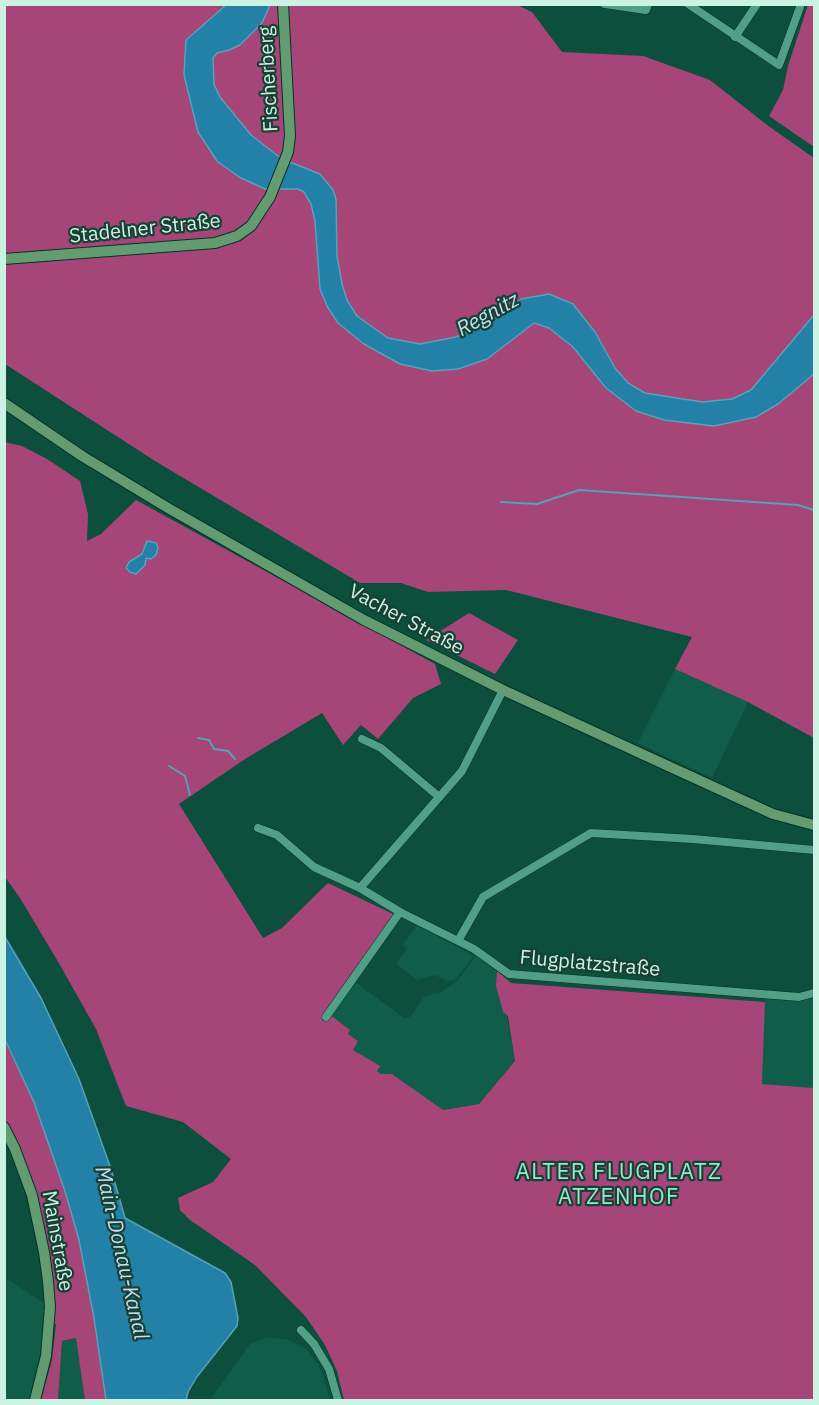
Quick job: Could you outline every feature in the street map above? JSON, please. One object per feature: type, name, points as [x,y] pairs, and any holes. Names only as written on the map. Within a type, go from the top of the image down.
[{"type":"street","name":"Fischerberg","points":[[270,197],[288,152],[290,121],[283,4]]},
{"type":"street","points":[[605,4],[646,10],[648,4]]},
{"type":"street","points":[[735,37],[757,4]]},
{"type":"street","points":[[691,5],[779,65],[800,8]]},
{"type":"street","name":"Stadelner Straße","points":[[4,259],[215,243],[237,236],[252,226],[270,197]]},
{"type":"street","name":"Vacher Straße","points":[[4,403],[82,456],[229,544],[364,620],[502,690],[773,814],[814,825]]},
{"type":"street","points":[[360,888],[462,771],[502,690]]},
{"type":"street","points":[[362,739],[381,748],[438,796]]},
{"type":"street","name":"Flugplatzstraße","points":[[258,828],[277,835],[314,867],[360,888],[400,912],[474,949],[509,974],[799,997],[814,993]]},
{"type":"street","points":[[458,941],[483,897],[591,833],[814,850]]},
{"type":"street","points":[[326,1017],[400,912]]},
{"type":"street","name":"Mainstraße","points":[[4,1126],[32,1196],[47,1271],[50,1307],[46,1356],[34,1401]]},
{"type":"street","points":[[302,1330],[314,1344],[329,1369],[339,1401]]},
{"type":"shaded area","points":[[4,5],[517,5],[532,12],[562,52],[643,56],[710,80],[767,125],[814,158],[814,738],[748,702],[675,669],[692,637],[506,590],[428,592],[401,583],[360,583],[155,461],[5,364]]},
{"type":"shaded area","points":[[808,5],[814,5],[814,147],[769,116],[783,90],[788,66]]},
{"type":"shaded area","points":[[4,442],[22,446],[80,481],[88,514],[87,541],[101,534],[136,500],[435,664],[441,684],[413,698],[378,739],[361,725],[343,745],[322,713],[245,759],[179,804],[263,938],[282,928],[328,883],[397,916],[329,1014],[350,1030],[348,1034],[358,1041],[353,1050],[380,1066],[377,1071],[381,1074],[392,1074],[443,1110],[479,1104],[515,1061],[508,1016],[503,1012],[496,986],[497,971],[511,983],[765,1002],[762,1084],[814,1088],[814,1400],[344,1400],[337,1371],[325,1345],[306,1317],[255,1265],[190,1220],[180,1210],[178,1198],[213,1182],[231,1159],[183,1122],[126,1106],[96,1029],[20,898],[5,877]]},
{"type":"shaded area","points":[[469,613],[518,640],[495,674],[426,640]]},
{"type":"shaded area","points":[[675,669],[748,702],[712,778],[638,743]]},
{"type":"shaded area","points":[[417,925],[474,956],[455,980],[447,981],[435,975],[417,980],[396,964],[407,949],[403,945]]},
{"type":"shaded area","points":[[476,956],[497,971],[496,986],[503,1012],[507,1016],[515,1061],[479,1104],[443,1110],[393,1075],[381,1074],[377,1071],[380,1067],[353,1050],[348,1034],[350,1031],[328,1014],[352,980],[404,1018],[410,1017],[424,997],[440,993],[457,981]]},
{"type":"shaded area","points":[[814,993],[814,1088],[762,1084],[765,995]]},
{"type":"shaded area","points":[[4,1040],[34,1102],[65,1191],[79,1240],[94,1318],[106,1400],[85,1400],[76,1338],[62,1341],[58,1400],[41,1400],[52,1360],[56,1324],[49,1323],[37,1216],[5,1127]]},
{"type":"shaded area","points":[[4,1277],[50,1307],[35,1400],[5,1400]]},
{"type":"shaded area","points":[[77,1338],[85,1400],[58,1400],[62,1341]]},
{"type":"shaded area","points":[[265,1338],[286,1339],[305,1348],[318,1364],[330,1400],[210,1400],[250,1344]]},
{"type":"water","points":[[226,5],[270,5],[262,23],[240,45],[217,53],[213,58],[214,84],[220,97],[251,135],[282,159],[320,174],[333,190],[336,199],[337,256],[347,300],[357,316],[388,338],[420,344],[456,337],[489,322],[521,299],[549,294],[573,304],[595,332],[615,368],[628,383],[645,393],[702,402],[732,399],[751,390],[814,315],[814,374],[778,404],[756,417],[714,426],[664,420],[636,411],[606,388],[573,347],[549,328],[534,323],[487,359],[458,369],[432,371],[400,364],[364,344],[338,323],[320,289],[315,221],[311,204],[304,192],[298,189],[265,189],[239,177],[217,161],[198,132],[184,75],[186,40]]},
{"type":"water","points":[[147,541],[156,543],[158,548],[156,555],[151,559],[146,558],[145,565],[136,574],[130,572],[126,568],[129,562],[142,554]]},
{"type":"water","name":"Main-Donau-Kanal","points":[[5,937],[41,998],[79,1079],[111,1169],[125,1218],[225,1273],[231,1282],[238,1318],[237,1326],[196,1378],[186,1400],[106,1400],[94,1318],[79,1240],[65,1191],[34,1102],[5,1040]]},
{"type":"waterway","points":[[501,502],[537,504],[579,490],[798,505],[814,510]]},
{"type":"waterway","points":[[198,738],[209,740],[214,749],[228,751],[235,759]]},
{"type":"waterway","points":[[169,766],[185,776],[190,795]]},
{"type":"district","name":"ALTER FLUGPLATZ ATZENHOF","points":[[619,1186]]},
{"type":"water label","name":"Regnitz","points":[[488,315]]}]
